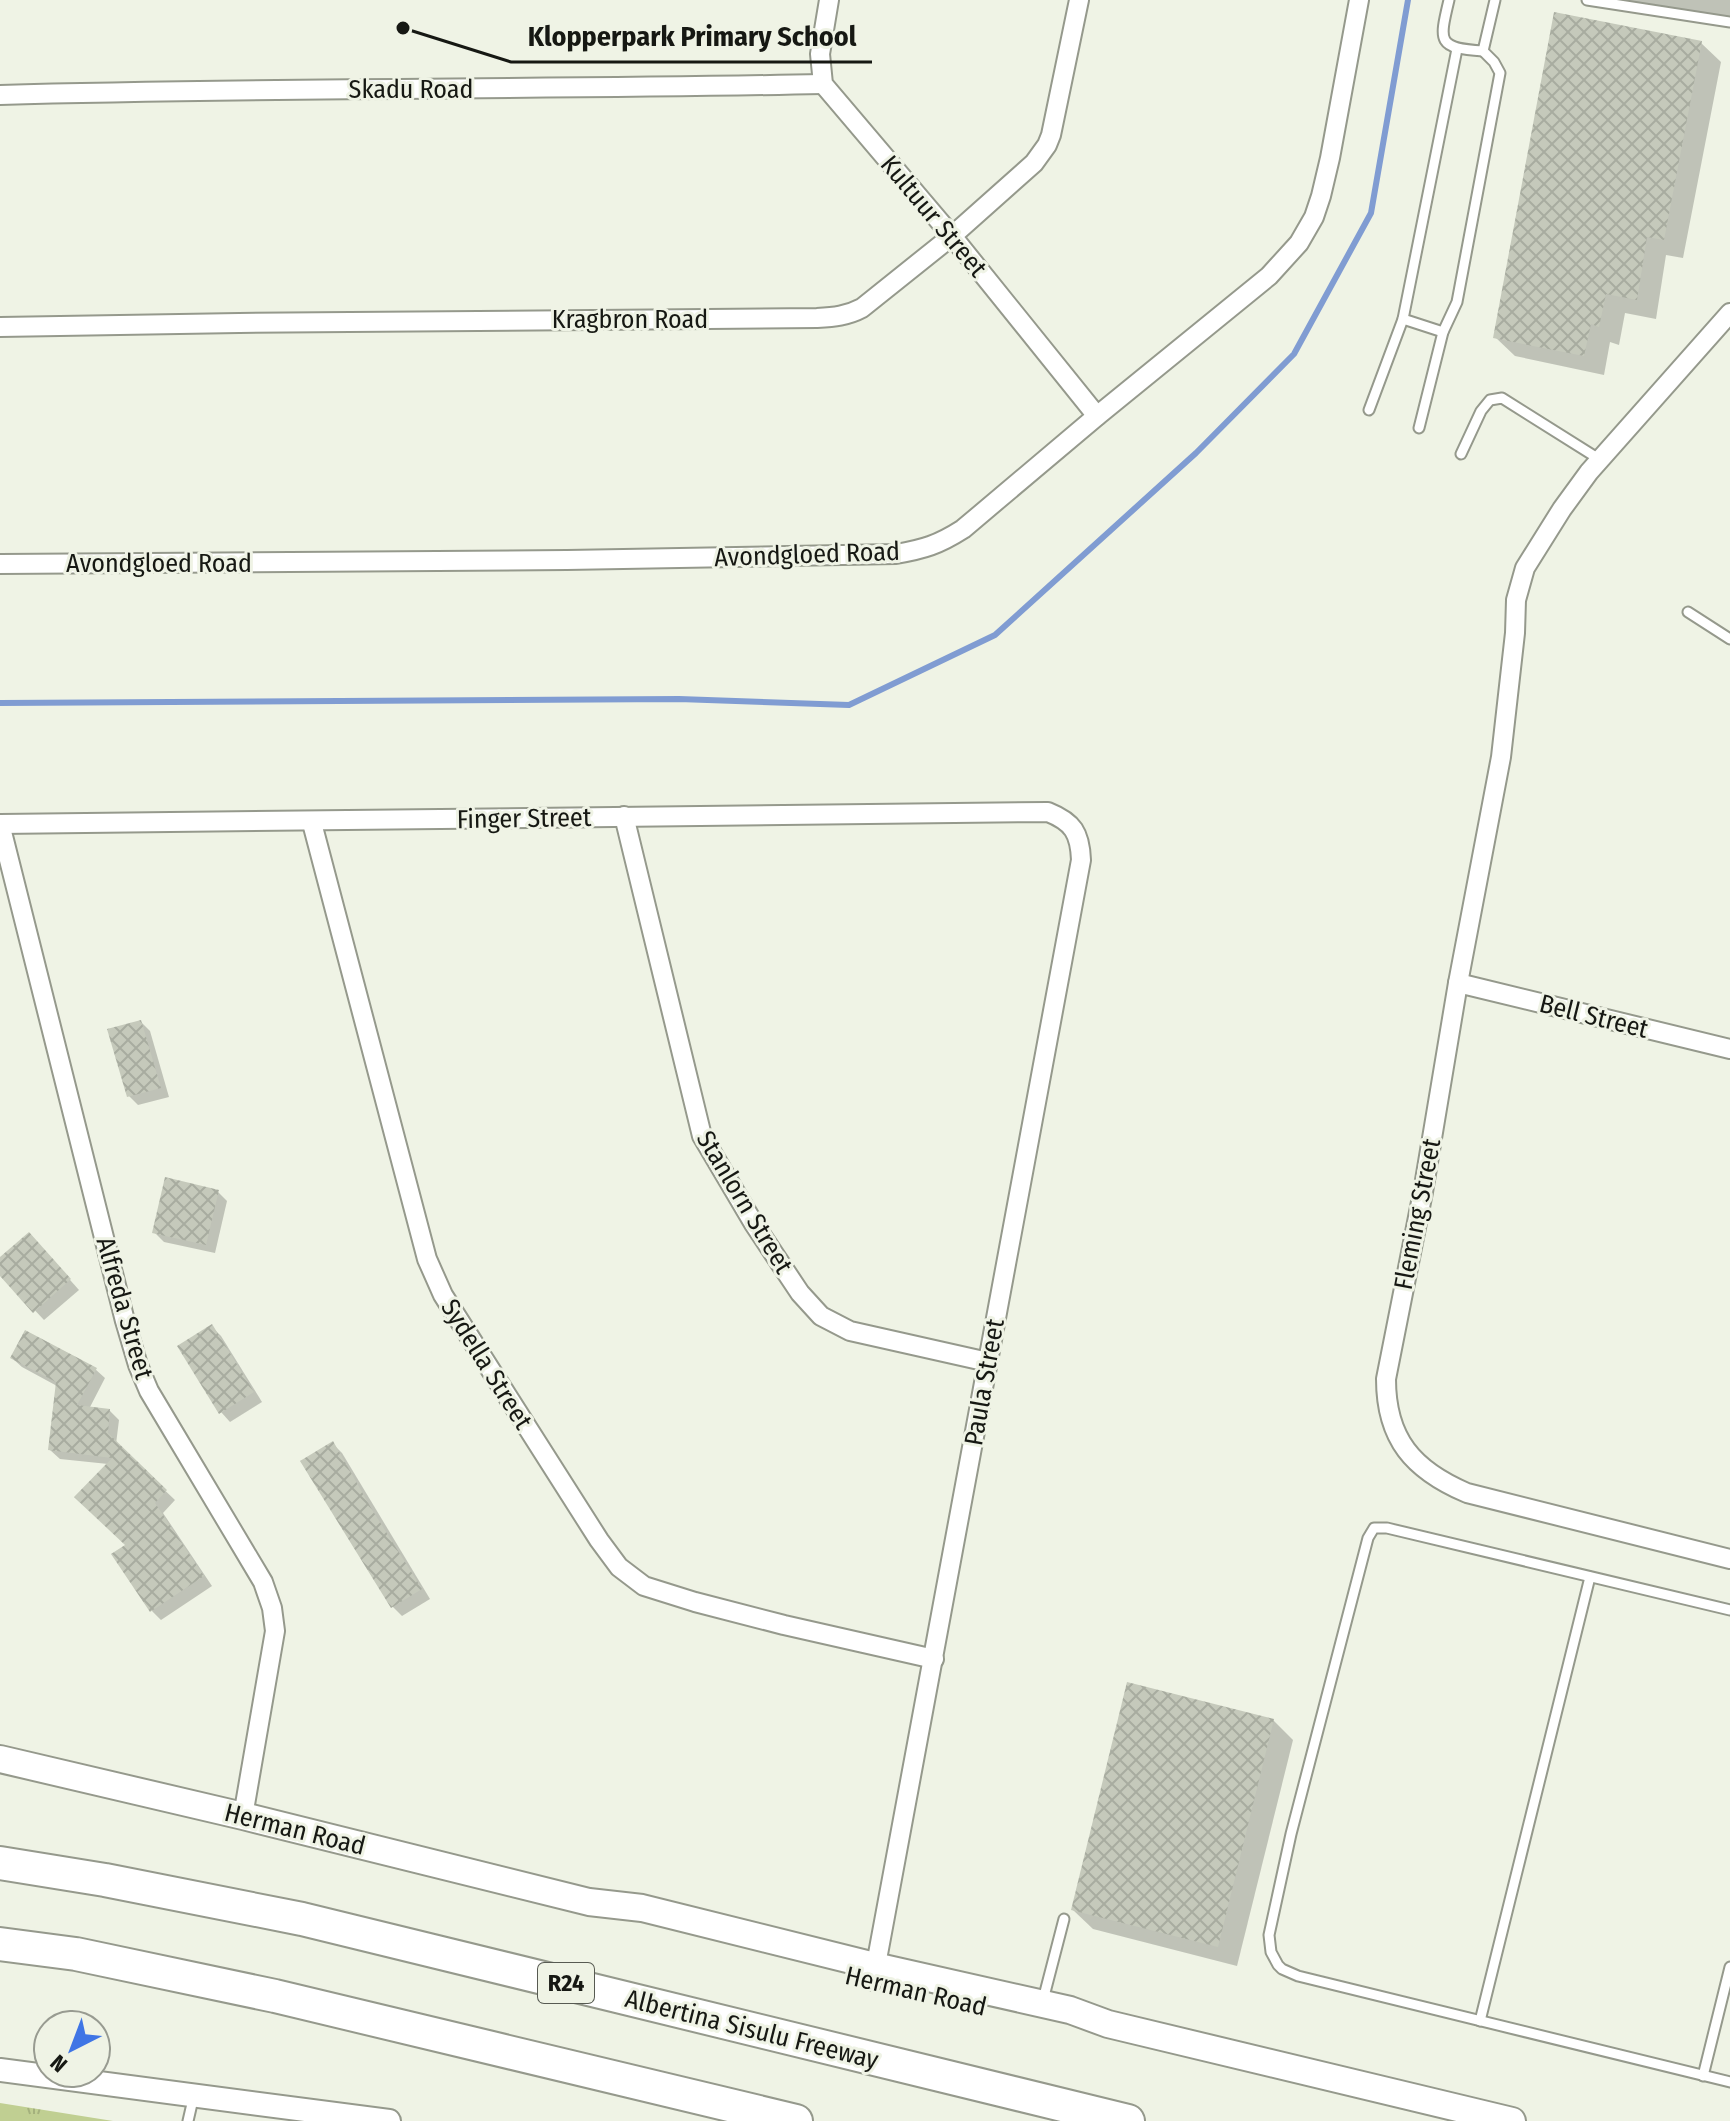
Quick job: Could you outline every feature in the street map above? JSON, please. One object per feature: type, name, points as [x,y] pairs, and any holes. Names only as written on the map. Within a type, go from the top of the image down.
[{"type":"highway","name":"Albertina Sisulu Freeway","points":[[0,1863],[105,1880],[302,1919],[1128,2121]]},
{"type":"highway","points":[[0,1944],[76,1954],[275,1996],[796,2121]]},
{"type":"main road","name":"Herman Road","points":[[2,1757],[589,1902],[639,1922],[874,1974],[1070,2010],[1108,2024],[1512,2121]]},
{"type":"main road","name":"Herman Road","points":[[874,1974],[1069,2026],[1108,2024]]},
{"type":"street","points":[[823,84],[820,54],[829,0]]},
{"type":"street","name":"Kragbron Road","points":[[0,327],[839,317],[851,314],[952,236],[1034,163],[1051,135],[1079,0]]},
{"type":"street","name":"Avondgloed Road","points":[[0,564],[896,554],[940,544],[963,529],[1269,276],[1291,254],[1308,229],[1321,196],[1359,0]]},
{"type":"street","name":"Skadu Road","points":[[0,95],[823,84]]},
{"type":"street","name":"Kultuur Street","points":[[823,84],[952,236],[1097,416]]},
{"type":"street","name":"Fleming Street","points":[[1730,313],[1599,459],[1562,509],[1525,568],[1516,600],[1501,757],[1386,1379],[1386,1396],[1398,1437],[1415,1461],[1445,1484],[1467,1493],[1730,1559]]},
{"type":"street","points":[[0,554],[0,564]]},
{"type":"street","name":"Finger Street","points":[[0,824],[312,823],[1048,812]]},
{"type":"street","name":"Paula Street","points":[[874,1974],[1081,860],[1079,840],[1074,830],[1067,822],[1048,812]]},
{"type":"street","name":"Stanlorn Street","points":[[624,816],[702,1136],[800,1293],[821,1316],[850,1331],[988,1362]]},
{"type":"street","name":"Sydella Street","points":[[312,823],[432,1274],[599,1540],[628,1576],[654,1590],[769,1621],[934,1659]]},
{"type":"street","name":"Alfreda Street","points":[[0,824],[135,1356],[149,1391],[263,1582],[272,1608],[275,1631],[243,1816]]},
{"type":"street","name":"Bell Street","points":[[1458,983],[1730,1049]]},
{"type":"street","points":[[0,2070],[389,2121]]},
{"type":"lane","points":[[1419,428],[1443,332],[1457,302],[1500,73],[1483,51],[1457,49],[1445,41],[1441,32],[1449,0]]},
{"type":"lane","points":[[1483,51],[1495,0]]},
{"type":"lane","points":[[1587,0],[1730,22]]},
{"type":"lane","points":[[1369,410],[1403,319],[1457,49]]},
{"type":"lane","points":[[1403,319],[1443,332]]},
{"type":"lane","points":[[1461,454],[1481,411],[1490,400],[1502,398],[1599,459]]},
{"type":"lane","points":[[1688,612],[1730,639]]},
{"type":"lane","points":[[1730,1610],[1387,1528],[1374,1528],[1368,1538],[1291,1834],[1269,1935],[1271,1952],[1282,1969],[1298,1976],[1730,2082]]},
{"type":"lane","points":[[1480,2021],[1590,1577]]},
{"type":"lane","points":[[1042,2004],[1064,1919]]},
{"type":"lane","points":[[1703,2076],[1730,1967]]},
{"type":"lane","points":[[188,2121],[194,2095]]},
{"type":"green space","points":[[0,2103],[113,2121],[0,2121]]},
{"type":"building","points":[[1554,12],[1702,41],[1664,240],[1647,237],[1637,300],[1606,294],[1599,327],[1591,324],[1584,356],[1493,338]]},
{"type":"building","points":[[141,1020],[161,1088],[127,1097],[107,1029]]},
{"type":"building","points":[[165,1177],[219,1190],[206,1245],[152,1233]]},
{"type":"building","points":[[29,1232],[71,1279],[33,1313],[0,1276],[0,1257]]},
{"type":"building","points":[[212,1324],[254,1392],[219,1414],[177,1346]]},
{"type":"building","points":[[25,1330],[97,1368],[77,1405],[110,1409],[108,1433],[167,1490],[155,1503],[204,1576],[150,1612],[111,1554],[125,1545],[74,1497],[112,1458],[48,1450],[56,1382],[10,1358]]},
{"type":"building","points":[[333,1441],[422,1589],[391,1608],[300,1461]]},
{"type":"building","points":[[1127,1682],[1274,1719],[1218,1947],[1071,1910]]},
{"type":"waterway","points":[[0,703],[679,699],[849,705],[995,635],[1196,453],[1294,354],[1371,213],[1408,0]]},
{"type":"place","name":"Klopperpark Primary School","points":[[403,28]]}]
